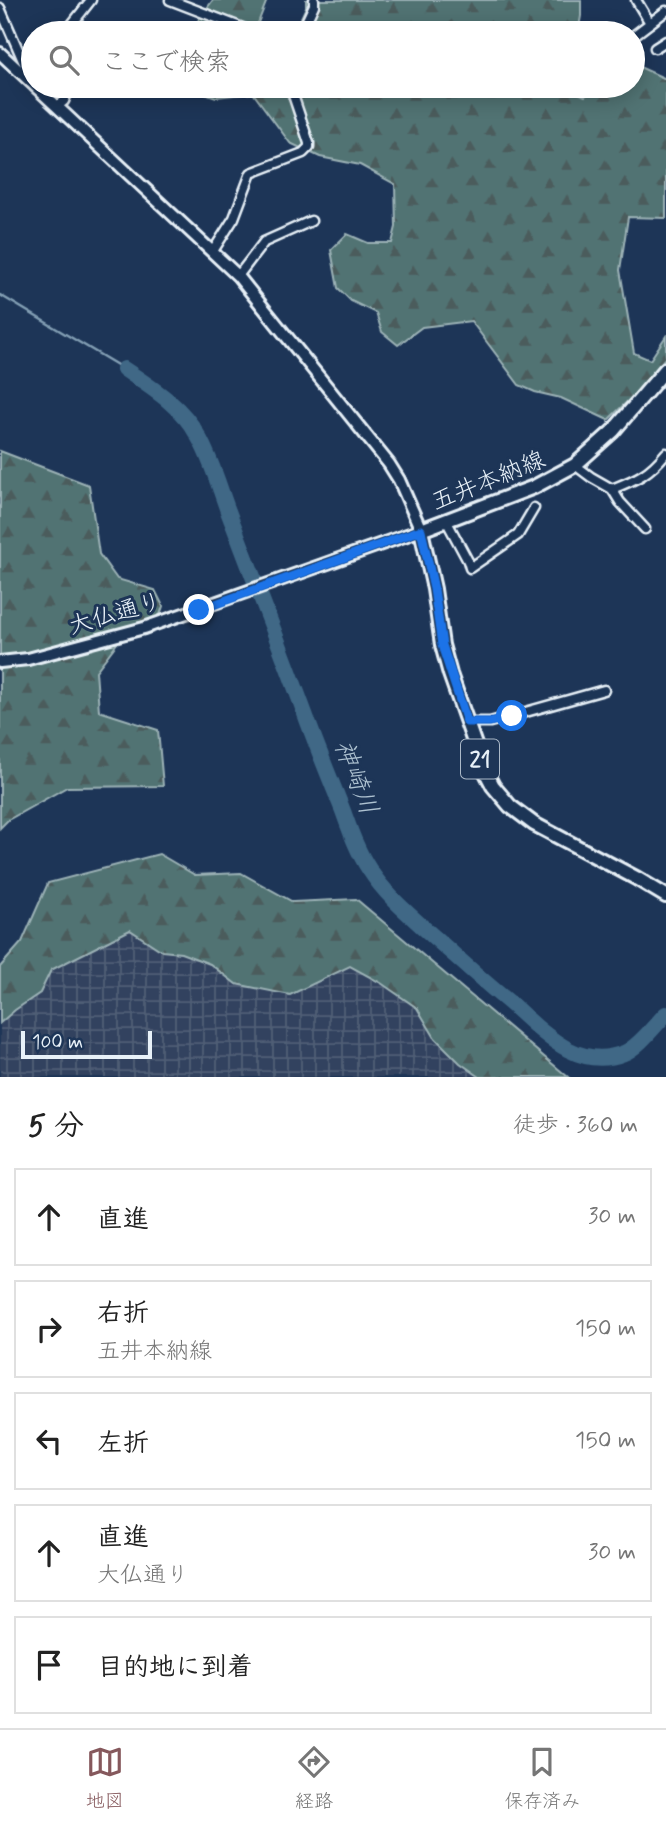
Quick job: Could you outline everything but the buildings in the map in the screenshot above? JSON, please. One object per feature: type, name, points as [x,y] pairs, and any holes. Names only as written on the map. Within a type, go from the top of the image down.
[{"type":"main road","name":"五井本納線","points":[[662,889],[534,824],[510,806],[493,786],[482,765],[442,645],[434,589],[421,530],[534,487],[575,464],[613,431],[666,369]]},
{"type":"street","points":[[74,21],[91,0]]},
{"type":"street","points":[[170,0],[225,21]]},
{"type":"street","points":[[307,21],[314,0]]},
{"type":"street","points":[[636,0],[650,23]]},
{"type":"street","points":[[0,8],[21,56]]},
{"type":"street","points":[[645,27],[666,11]]},
{"type":"street","points":[[655,48],[666,41]]},
{"type":"street","points":[[0,53],[21,73]]},
{"type":"street","points":[[48,98],[238,276],[389,464],[421,530]]},
{"type":"street","points":[[57,107],[65,98]]},
{"type":"street","points":[[213,251],[234,218],[251,173],[303,153],[309,147],[294,98]]},
{"type":"street","points":[[238,276],[264,242],[311,221]]},
{"type":"street","points":[[612,489],[640,477],[666,453]]},
{"type":"street","points":[[575,464],[612,489],[620,502],[645,529]]},
{"type":"street","points":[[446,520],[470,568],[518,536],[534,508]]},
{"type":"street","name":"大仏通り","points":[[0,662],[29,659],[144,628],[421,530]]},
{"type":"street","points":[[467,722],[490,722],[604,690]]},
{"type":"shaded area","points":[[130,930],[162,951],[181,953],[210,964],[236,984],[290,995],[350,966],[417,1008],[435,1038],[460,1063],[480,1077],[0,1077],[0,1024],[40,993],[50,970]]},
{"type":"green space","points":[[213,0],[267,0],[259,21],[198,21]]},
{"type":"green space","points":[[306,0],[581,0],[581,16],[580,21],[300,21]]},
{"type":"green space","points":[[645,69],[666,79],[666,218],[628,217],[620,270],[634,353],[650,360],[666,336],[666,357],[635,394],[608,420],[561,398],[519,385],[471,321],[422,327],[398,345],[382,332],[376,313],[351,301],[338,288],[331,250],[347,234],[368,243],[392,243],[396,227],[395,184],[360,165],[320,157],[290,143],[257,98],[645,98]]},
{"type":"green space","points":[[0,451],[89,485],[99,554],[117,579],[155,590],[163,606],[158,621],[124,634],[96,671],[99,711],[158,730],[163,786],[67,787],[8,820],[0,828]]},
{"type":"green space","points":[[159,854],[195,875],[241,873],[293,902],[356,899],[568,1077],[480,1077],[460,1063],[435,1038],[417,1008],[350,966],[290,995],[236,984],[210,964],[181,953],[162,951],[130,930],[51,970],[40,993],[0,1023],[0,967],[22,942],[48,883]]},
{"type":"waterway","points":[[0,295],[124,369]]},
{"type":"waterway","name":"神崎川","points":[[124,369],[175,407],[191,425],[204,447],[354,840],[383,888],[535,1025],[561,1046],[576,1053],[591,1057],[624,1053],[641,1041],[666,1014]]},
{"type":"route","points":[[199,610],[421,530],[434,589],[442,645],[467,722],[490,722],[512,716]]}]
